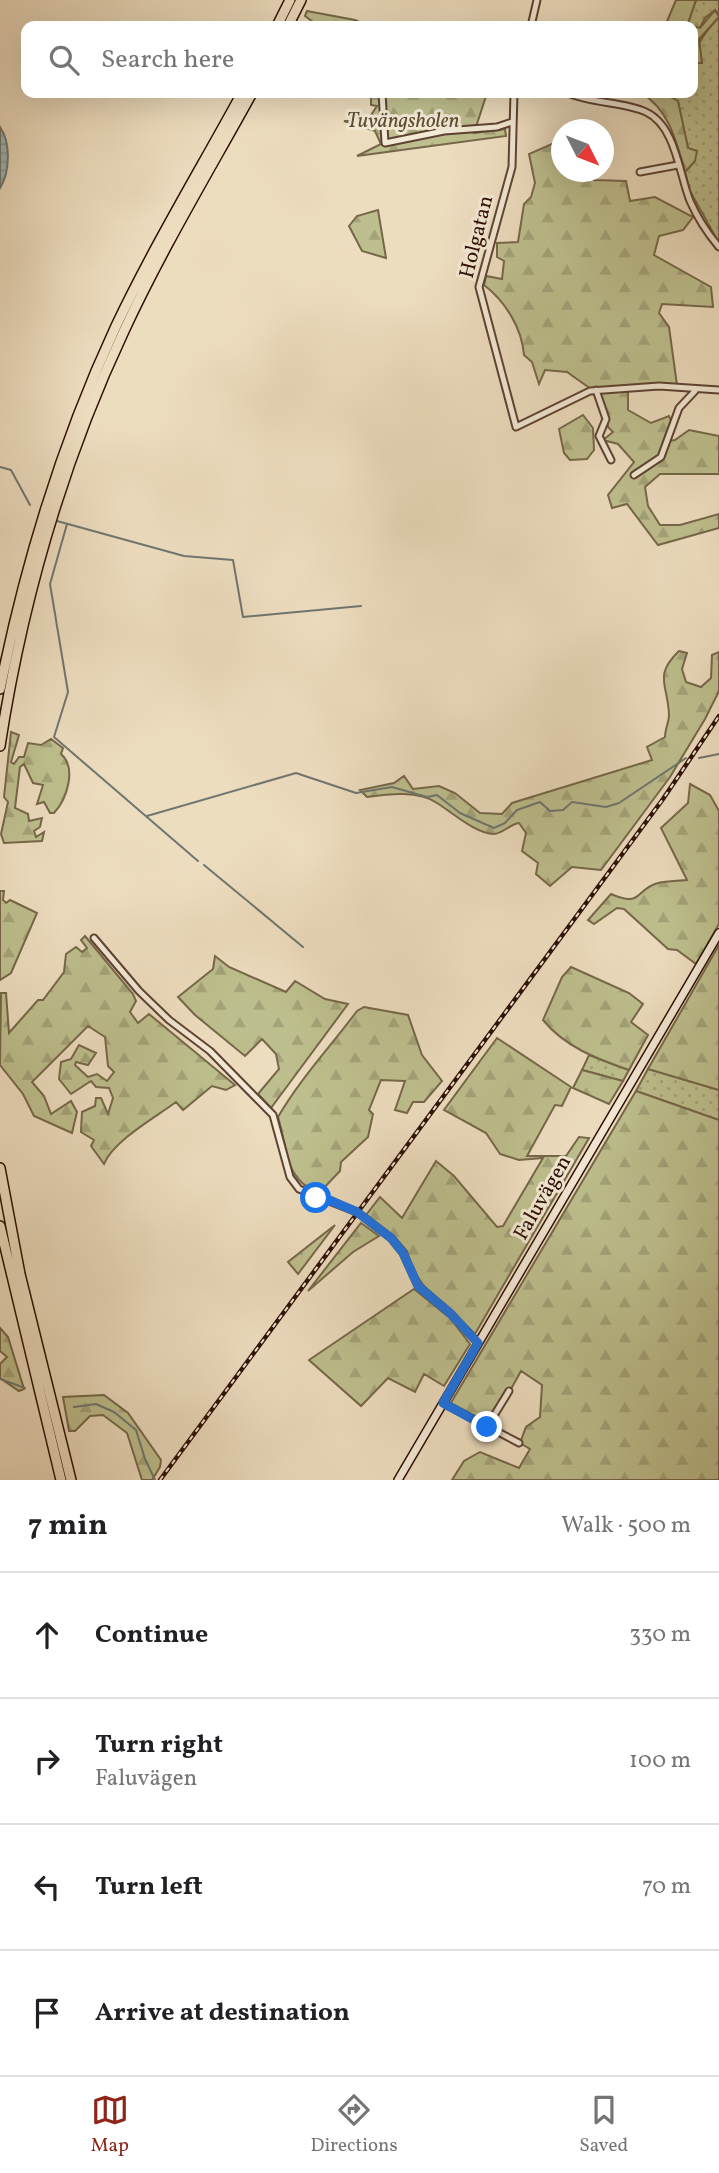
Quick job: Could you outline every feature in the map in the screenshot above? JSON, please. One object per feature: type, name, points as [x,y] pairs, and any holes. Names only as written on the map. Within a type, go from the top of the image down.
[{"type":"highway","points":[[280,21],[290,0]]},
{"type":"highway","points":[[290,21],[301,0]]},
{"type":"highway","points":[[0,689],[27,569],[78,416],[135,287],[239,98]]},
{"type":"highway","points":[[0,746],[22,629],[70,461],[129,321],[249,98]]},
{"type":"highway","points":[[0,1168],[22,1285],[71,1480]]},
{"type":"highway","points":[[0,1226],[61,1480]]},
{"type":"street","points":[[532,21],[537,0]]},
{"type":"street","points":[[382,98],[385,143],[444,131],[497,127],[512,122]]},
{"type":"street","name":"Holgatan","points":[[514,98],[512,167],[479,287],[516,427],[596,390]]},
{"type":"street","points":[[581,98],[645,111],[654,117],[667,135],[692,205],[719,247]]},
{"type":"street","points":[[640,172],[678,166]]},
{"type":"street","points":[[611,460],[599,436],[606,419],[596,390],[659,386],[719,390]]},
{"type":"street","points":[[634,475],[661,457],[679,408],[696,390]]},
{"type":"street","name":"Faluvägen","points":[[398,1480],[719,933]]},
{"type":"street","points":[[94,938],[139,991],[169,1020],[210,1051],[273,1115],[289,1177],[299,1189],[357,1212],[391,1238],[403,1253],[418,1286],[451,1314],[478,1343]]},
{"type":"street","points":[[487,1427],[509,1391]]},
{"type":"street","points":[[443,1403],[519,1443]]},
{"type":"green space","points":[[676,0],[696,0],[689,21],[667,21]]},
{"type":"green space","points":[[696,0],[719,0],[719,14],[715,10],[705,18],[700,28],[698,21],[689,21]]},
{"type":"green space","points":[[715,10],[719,17],[699,39],[702,63],[698,63],[698,28]]},
{"type":"green space","points":[[307,11],[357,21],[312,21],[305,16]]},
{"type":"green space","points":[[719,17],[719,243],[690,191],[685,172],[695,161],[688,148],[678,102],[672,98],[698,98],[698,46]]},
{"type":"green space","name":"Tuvängsholen","points":[[371,98],[485,98],[474,133],[505,129],[506,136],[357,156],[381,144],[375,131],[344,121],[367,121],[377,106],[371,105]]},
{"type":"green space","points":[[648,98],[673,98],[678,101],[688,148],[697,151],[695,161],[685,172],[675,138],[665,117]]},
{"type":"green space","points":[[551,144],[551,182],[626,181],[630,201],[655,197],[693,217],[683,230],[659,236],[654,255],[711,287],[713,307],[662,304],[659,313],[669,327],[677,385],[591,389],[567,372],[545,370],[539,384],[532,362],[524,355],[520,335],[511,316],[499,299],[484,285],[486,276],[502,279],[504,261],[497,257],[497,243],[518,242],[524,204],[531,197],[535,183],[529,154]]},
{"type":"green space","points":[[378,210],[386,258],[362,251],[349,226],[357,216]]},
{"type":"green space","points":[[628,390],[628,410],[651,423],[669,416],[671,421],[663,442],[675,440],[689,430],[719,436],[719,474],[660,474],[645,487],[648,506],[660,525],[680,525],[719,514],[719,528],[658,545],[627,504],[612,508],[608,495],[634,462],[618,444],[603,440],[613,432],[608,427],[598,392]]},
{"type":"green space","points":[[583,415],[593,428],[594,450],[587,459],[570,460],[564,453],[559,429]]},
{"type":"green space","points":[[679,651],[687,653],[682,669],[686,682],[701,687],[711,678],[712,655],[719,652],[719,691],[670,777],[601,870],[572,867],[550,886],[536,874],[538,863],[522,851],[526,833],[519,823],[497,834],[487,833],[472,827],[430,799],[403,794],[367,797],[360,790],[394,783],[404,776],[413,789],[439,786],[455,793],[480,813],[502,814],[512,803],[652,760],[647,747],[665,737],[669,718],[664,674],[666,667]]},
{"type":"green space","points":[[11,732],[19,735],[11,762],[14,764],[19,757],[24,757],[28,743],[41,745],[51,739],[63,748],[61,754],[68,767],[68,783],[63,800],[54,813],[50,813],[44,802],[37,804],[43,785],[33,783],[24,764],[20,767],[15,808],[28,814],[29,821],[42,818],[40,827],[34,831],[36,837],[44,832],[42,841],[4,843],[1,834],[8,802],[4,797]]},
{"type":"green space","points":[[690,784],[710,795],[719,811],[719,924],[696,964],[677,950],[668,949],[624,909],[617,908],[594,924],[588,920],[611,894],[629,899],[658,883],[687,880],[661,828],[688,803]]},
{"type":"green space","points":[[0,891],[4,891],[3,900],[6,903],[10,900],[37,913],[11,973],[0,980]]},
{"type":"green space","points":[[85,936],[133,994],[136,1001],[130,1012],[138,1023],[149,1014],[235,1085],[226,1090],[212,1086],[183,1110],[176,1102],[125,1138],[104,1164],[91,1146],[94,1140],[81,1132],[82,1112],[95,1106],[96,1098],[101,1098],[108,1114],[113,1098],[109,1088],[96,1087],[91,1081],[71,1094],[59,1079],[61,1062],[71,1059],[79,1045],[96,1053],[88,1065],[76,1062],[75,1065],[88,1077],[97,1074],[107,1081],[114,1072],[108,1066],[105,1037],[88,1026],[32,1082],[44,1096],[51,1114],[71,1101],[77,1112],[72,1133],[34,1116],[23,1094],[0,1065],[1,993],[6,993],[9,1033],[38,1000],[43,1000],[64,972],[66,954],[76,947],[82,952],[87,948],[81,940]]},
{"type":"green space","points":[[719,945],[719,1090],[648,1069]]},
{"type":"green space","points":[[215,956],[229,967],[286,992],[295,981],[325,999],[348,1004],[271,1108],[258,1094],[279,1069],[276,1054],[262,1039],[245,1056],[195,1015],[178,997],[213,969]]},
{"type":"green space","points":[[571,967],[629,993],[643,1004],[631,1022],[648,1035],[629,1070],[571,1045],[543,1020],[562,977]]},
{"type":"green space","points":[[364,1007],[408,1015],[422,1055],[442,1081],[424,1102],[413,1102],[407,1113],[395,1110],[405,1081],[381,1080],[369,1110],[373,1114],[368,1137],[341,1162],[340,1171],[319,1193],[299,1180],[293,1172],[278,1117],[316,1063],[357,1011]]},
{"type":"green space","points":[[497,1038],[571,1087],[562,1106],[555,1105],[527,1156],[566,1156],[579,1137],[589,1138],[475,1334],[424,1286],[413,1270],[407,1251],[394,1236],[366,1215],[380,1197],[402,1218],[436,1161],[454,1176],[497,1227],[503,1226],[543,1158],[519,1160],[500,1154],[486,1133],[444,1110]]},
{"type":"green space","points":[[589,1055],[629,1070],[623,1081],[582,1070]]},
{"type":"green space","points":[[648,1069],[719,1090],[719,1120],[636,1091]]},
{"type":"green space","points":[[582,1070],[623,1081],[609,1104],[573,1088]]},
{"type":"green space","points":[[636,1091],[719,1120],[719,1480],[452,1480],[464,1461],[480,1452],[519,1468],[530,1449],[520,1443],[526,1427],[540,1417],[542,1385],[521,1371],[491,1425],[449,1406]]},
{"type":"green space","points":[[361,1223],[379,1236],[353,1252],[308,1291]]},
{"type":"green space","points":[[335,1225],[298,1274],[288,1262]]},
{"type":"green space","points":[[414,1289],[450,1318],[470,1344],[444,1386],[424,1374],[415,1392],[388,1378],[361,1406],[309,1360]]},
{"type":"green space","points":[[0,1328],[8,1337],[24,1389],[19,1391],[0,1378],[0,1364],[7,1357],[0,1351]]},
{"type":"green space","points":[[104,1395],[128,1413],[161,1460],[152,1480],[142,1480],[127,1433],[103,1415],[90,1416],[75,1431],[69,1431],[63,1397]]},
{"type":"water","points":[[0,127],[6,141],[8,158],[6,174],[0,188]]},
{"type":"waterway","points":[[0,467],[11,470],[30,505]]},
{"type":"waterway","points":[[57,521],[184,556],[233,560],[243,617],[361,606]]},
{"type":"waterway","points":[[67,524],[50,584],[68,692],[54,737],[198,861]]},
{"type":"waterway","points":[[699,758],[719,754]]},
{"type":"waterway","points":[[147,816],[296,773],[356,793],[392,787],[427,797],[437,795],[460,813],[494,828],[505,823],[517,810],[540,802],[550,811],[563,810],[572,802],[606,807],[619,803],[686,758]]},
{"type":"waterway","points":[[204,865],[303,947]]},
{"type":"waterway","points":[[0,1379],[25,1388]]},
{"type":"waterway","points":[[74,1407],[96,1404],[114,1412],[136,1430],[155,1480]]},
{"type":"railway","points":[[160,1480],[663,799],[719,716]]},
{"type":"route","points":[[316,1198],[327,1199],[357,1212],[391,1238],[403,1253],[418,1286],[451,1314],[478,1343],[443,1403],[487,1427]]}]
